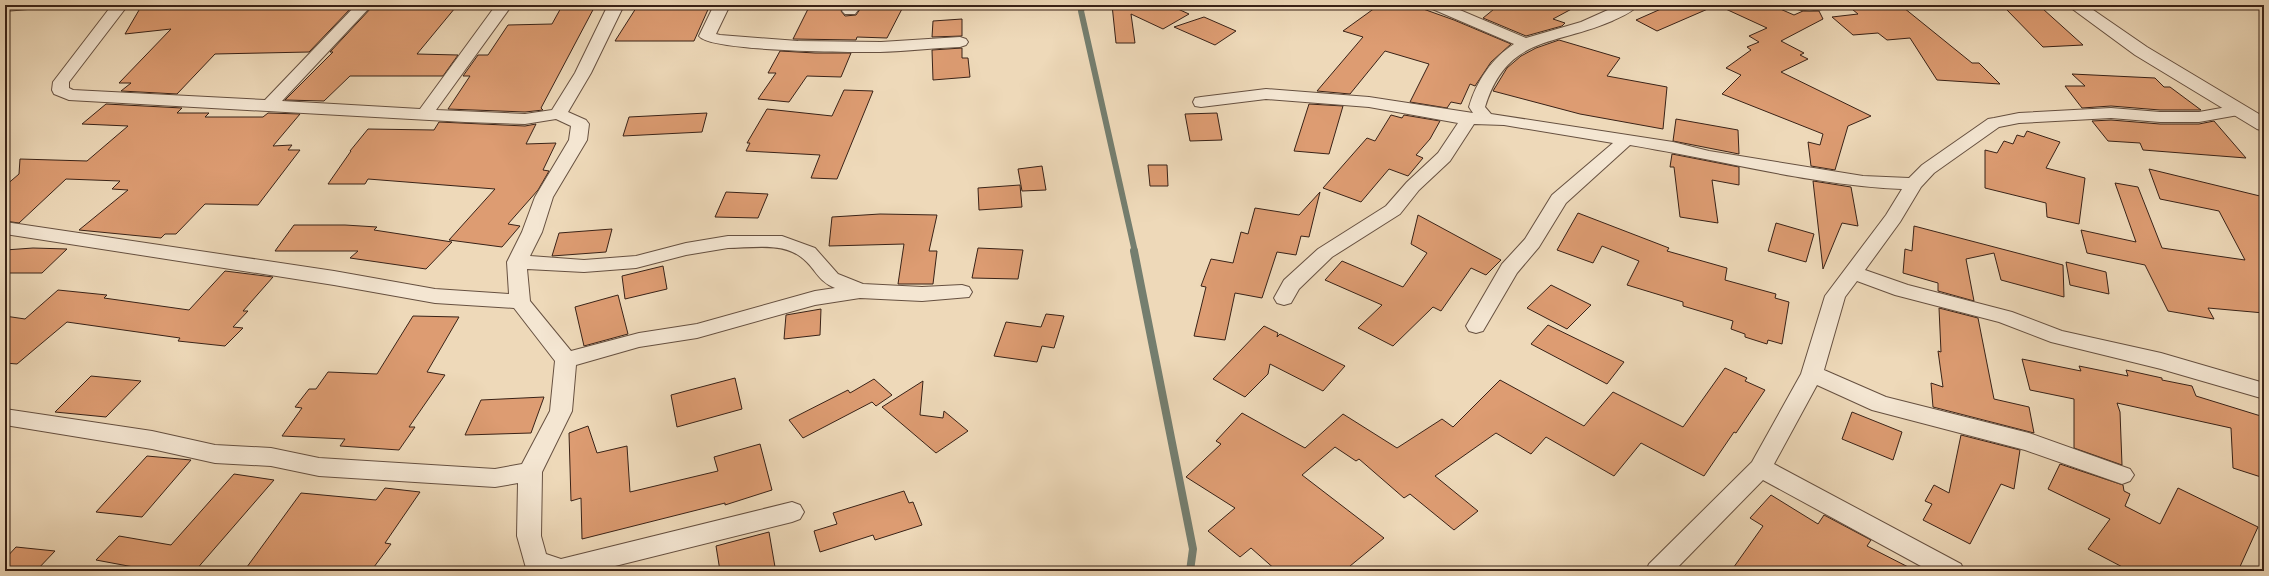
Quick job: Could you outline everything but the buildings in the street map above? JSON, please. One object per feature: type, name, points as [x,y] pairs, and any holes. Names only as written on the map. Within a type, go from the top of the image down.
[{"type":"street","points":[[5,6],[34,5]]},
{"type":"street","points":[[120,5],[61,82],[60,90],[69,95],[424,115],[525,119],[558,114],[580,124],[578,140],[544,197],[532,232],[517,262],[520,302],[566,360],[562,411],[548,433],[530,472],[529,536],[535,561],[560,569],[792,512]]},
{"type":"street","points":[[269,106],[364,5]]},
{"type":"street","points":[[424,115],[504,5]]},
{"type":"street","points":[[558,114],[583,73],[616,5]]},
{"type":"street","points":[[722,5],[707,36],[718,40],[798,46],[874,47],[960,42]]},
{"type":"street","points":[[1435,5],[1526,43]]},
{"type":"street","points":[[1284,298],[1291,285],[1325,253],[1393,210],[1413,186],[1444,157],[1477,119],[1476,107],[1480,94],[1488,80],[1510,53],[1526,43],[1589,24],[1620,11],[1630,5]]},
{"type":"street","points":[[1798,5],[1821,5]]},
{"type":"street","points":[[2075,5],[2141,50],[2264,125]]},
{"type":"street","points":[[1201,102],[1240,96],[1294,95],[1369,102],[1673,147],[1709,156],[1863,182],[1914,184]]},
{"type":"street","points":[[1658,571],[1760,468],[1812,374],[1835,296],[1893,218],[1914,184],[1928,169],[1994,123],[2019,118],[2069,114],[2111,113],[2160,117],[2199,117],[2238,110]]},
{"type":"street","points":[[1476,326],[1509,269],[1532,243],[1559,199],[1626,140]]},
{"type":"street","points":[[5,228],[334,278],[435,296],[520,302]]},
{"type":"street","points":[[517,262],[584,266],[636,262],[686,249],[728,242],[782,242],[808,252],[831,279],[860,290]]},
{"type":"street","points":[[1852,272],[1902,290],[2005,318],[2058,336],[2161,361],[2261,390]]},
{"type":"street","points":[[566,360],[639,340],[697,331],[815,298],[860,290],[922,294],[962,292]]},
{"type":"street","points":[[1812,374],[1880,404],[2029,442],[2122,476]]},
{"type":"street","points":[[5,417],[152,440],[215,454],[270,457],[319,467],[374,472],[495,478],[530,472]]},
{"type":"street","points":[[1760,468],[1952,571]]},
{"type":"waterway","points":[[1083,5],[1081,11],[1135,252]]},
{"type":"waterway","points":[[1134,251],[1193,549],[1190,571]]}]
